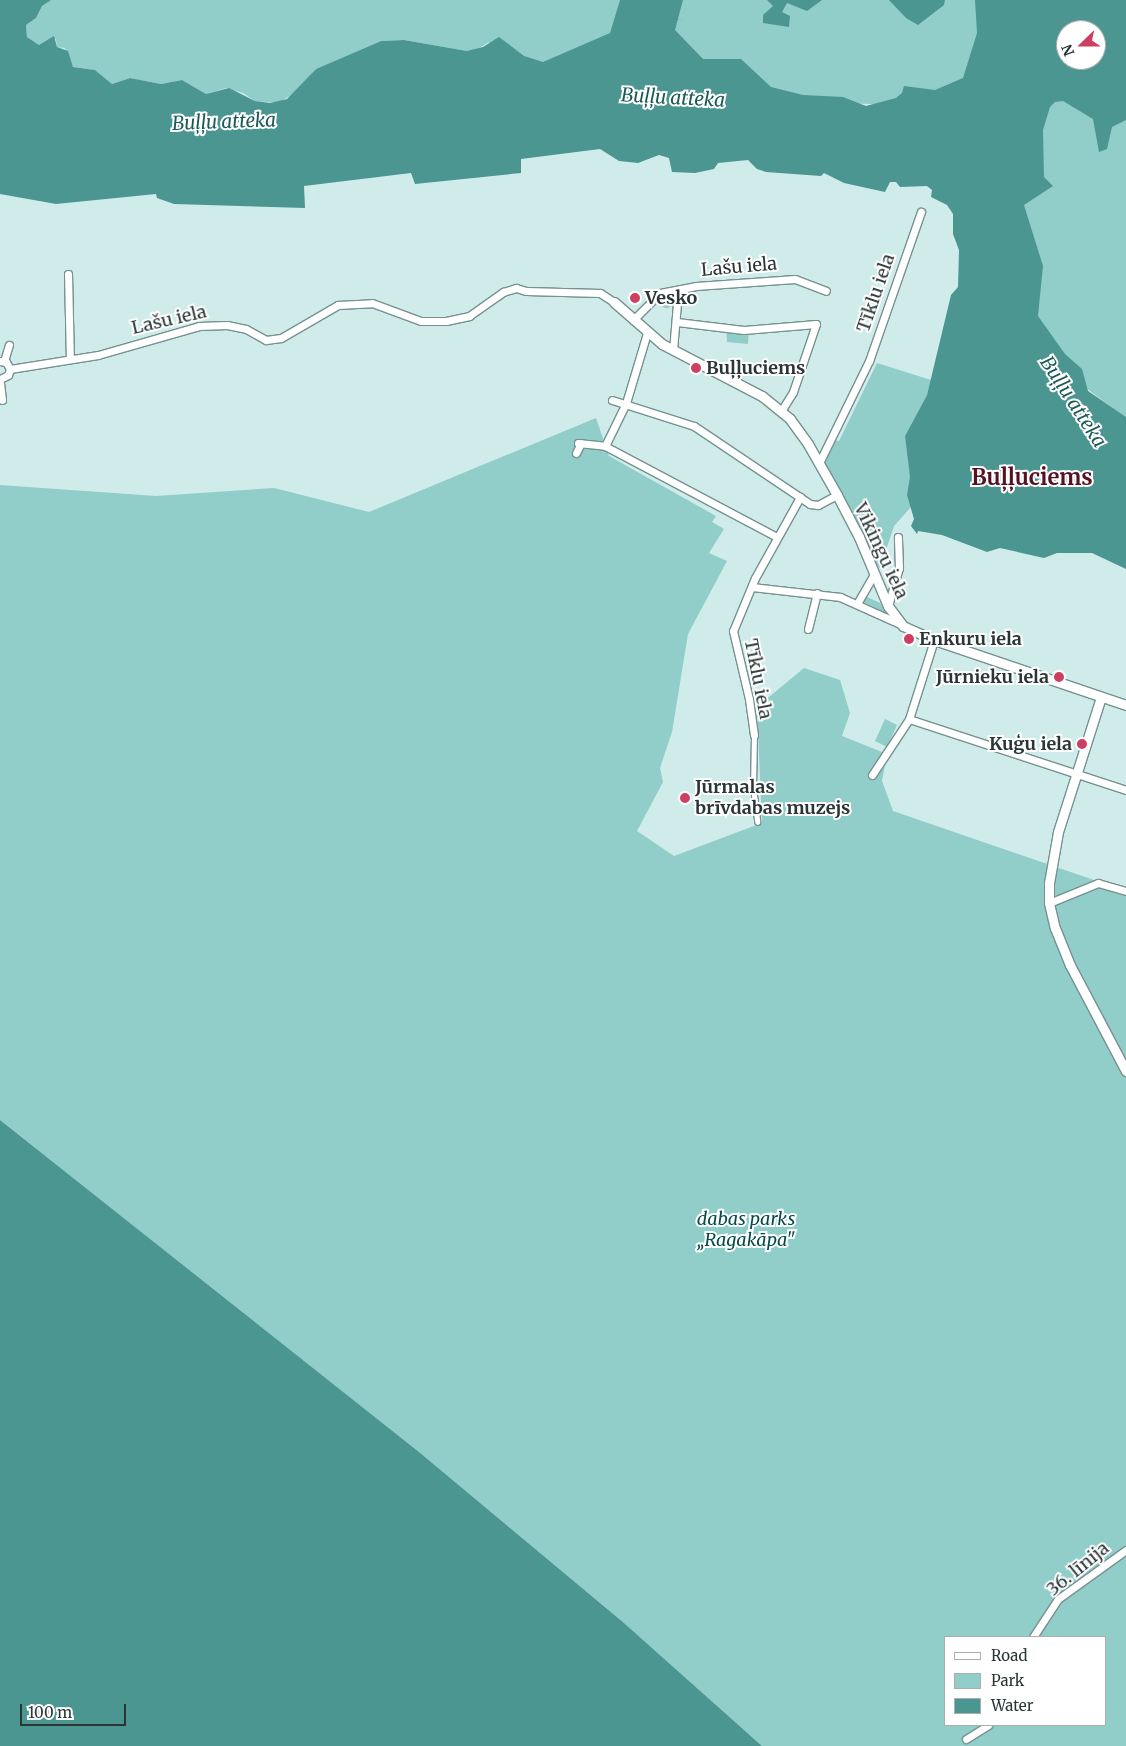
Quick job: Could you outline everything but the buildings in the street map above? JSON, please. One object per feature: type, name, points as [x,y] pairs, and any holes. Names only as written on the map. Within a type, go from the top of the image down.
[{"type":"street","name":"Tīklu iela","points":[[819,463],[868,361],[921,212]]},
{"type":"street","points":[[68,274],[70,358]]},
{"type":"street","name":"Lašu iela","points":[[633,320],[660,294],[714,284],[791,279],[826,291]]},
{"type":"street","name":"Lašu iela","points":[[10,370],[70,358],[98,355],[199,326],[226,325],[246,330],[266,340],[281,338],[338,305],[372,303],[421,321],[446,321],[469,316],[503,292],[516,288],[526,291],[600,293],[614,302],[647,333],[673,350],[762,396],[781,410],[798,429],[819,463]]},
{"type":"street","points":[[673,350],[678,292]]},
{"type":"street","points":[[676,322],[744,330],[816,324],[793,392],[781,410]]},
{"type":"street","points":[[605,446],[626,403],[647,333]]},
{"type":"street","points":[[0,379],[8,376],[10,370],[2,361],[9,345]]},
{"type":"street","points":[[0,383],[2,400]]},
{"type":"street","points":[[612,400],[694,426],[800,497],[818,505],[837,496]]},
{"type":"street","points":[[576,453],[580,443],[605,446],[777,537]]},
{"type":"street","name":"Vikingu iela","points":[[819,463],[859,537],[873,576],[888,606],[903,626],[934,640],[1126,705]]},
{"type":"street","name":"Tīklu iela","points":[[758,822],[753,787],[754,736],[749,700],[733,631],[777,537],[800,497]]},
{"type":"street","points":[[888,606],[899,568],[898,537]]},
{"type":"street","points":[[858,602],[873,576]]},
{"type":"street","points":[[752,587],[817,593],[858,602],[903,626]]},
{"type":"street","points":[[808,629],[817,593]]},
{"type":"street","points":[[872,775],[909,719],[934,640]]},
{"type":"street","points":[[1101,696],[1053,855],[1049,903],[1055,928],[1070,965],[1126,1071]]},
{"type":"street","points":[[909,719],[1126,790]]},
{"type":"street","points":[[1049,903],[1098,883],[1126,891]]},
{"type":"street","name":"36. līnija","points":[[1034,1636],[1058,1599],[1126,1550]]},
{"type":"street","points":[[966,1739],[986,1726]]},
{"type":"green space","points":[[51,0],[1126,0],[1126,418],[1022,340],[1019,164],[871,104],[489,91],[489,42],[476,50],[467,51],[404,40],[381,41],[316,69],[293,94],[278,103],[255,101],[243,93],[226,88],[206,94],[182,80],[161,84],[130,78],[112,84],[95,70],[73,67],[65,48],[57,47],[56,39],[39,45],[27,37],[26,25],[36,18],[42,6]]},
{"type":"green space","points":[[666,296],[672,302],[666,308],[660,302]]},
{"type":"green space","points":[[726,327],[749,328],[748,344],[727,342]]},
{"type":"green space","points":[[877,363],[931,380],[927,395],[905,436],[910,438],[911,507],[894,526],[880,568],[873,562],[862,530],[824,463],[834,440],[839,441]]},
{"type":"green space","name":"dabas parks „Ragakāpa\"","points":[[596,418],[609,456],[716,516],[712,522],[724,529],[709,553],[727,561],[688,634],[672,732],[660,768],[663,782],[637,831],[674,856],[762,823],[757,707],[804,668],[840,680],[850,713],[842,736],[887,754],[882,781],[893,811],[1126,891],[1126,1746],[762,1746],[624,1623],[419,1452],[0,1120],[0,485],[156,496],[274,488],[369,512]]},
{"type":"green space","points":[[865,596],[880,603],[886,613],[863,602]]},
{"type":"green space","points":[[885,719],[897,725],[887,747],[875,741]]},
{"type":"water","name":"Buļļu atteka","points":[[0,0],[51,0],[42,6],[36,18],[26,25],[27,37],[39,45],[54,36],[57,47],[68,51],[73,67],[95,70],[112,84],[130,78],[161,84],[182,80],[206,94],[229,88],[255,101],[270,103],[287,99],[316,69],[381,41],[404,40],[467,51],[483,47],[499,37],[524,56],[543,62],[610,33],[620,0],[683,0],[675,30],[703,59],[741,59],[771,87],[803,95],[843,97],[866,106],[896,98],[902,93],[904,86],[935,90],[963,78],[977,33],[975,0],[1126,0],[1126,120],[1112,127],[1107,149],[1099,152],[1093,119],[1063,101],[1055,102],[1050,107],[1043,130],[1044,177],[1053,186],[1024,205],[1043,266],[1038,316],[1065,354],[1082,369],[1088,391],[1126,417],[1126,569],[1092,553],[1057,553],[1044,558],[1000,548],[987,552],[942,535],[918,531],[917,534],[911,526],[914,519],[907,495],[910,477],[905,436],[927,395],[951,295],[958,287],[959,250],[953,234],[953,214],[947,205],[931,197],[932,190],[927,186],[900,187],[896,182],[890,182],[885,192],[844,183],[824,173],[821,176],[766,172],[757,169],[748,160],[718,163],[714,169],[695,173],[672,172],[669,158],[659,155],[638,163],[619,161],[600,149],[521,159],[521,173],[415,184],[411,173],[304,186],[305,208],[174,204],[157,198],[156,194],[56,204],[0,194]]},
{"type":"water","points":[[767,0],[822,0],[807,11],[787,3],[782,12],[790,16],[789,27],[763,23],[763,15],[773,6]]},
{"type":"water","points":[[889,0],[945,0],[944,5],[918,25],[906,18]]},
{"type":"water","points":[[0,1120],[419,1452],[624,1623],[762,1746],[0,1746]]},
{"type":"place","name":"Vesko","points":[[635,298]]},
{"type":"place","name":"Buļļuciems","points":[[696,368]]},
{"type":"place","name":"Enkuru iela","points":[[909,639]]},
{"type":"place","name":"Jūrnieku iela","points":[[1059,677]]},
{"type":"place","name":"Kuģu iela","points":[[1082,744]]},
{"type":"place","name":"Jūrmalas brīvdabas muzejs","points":[[685,798]]},
{"type":"district","name":"Buļļuciems","points":[[1032,478]]}]
